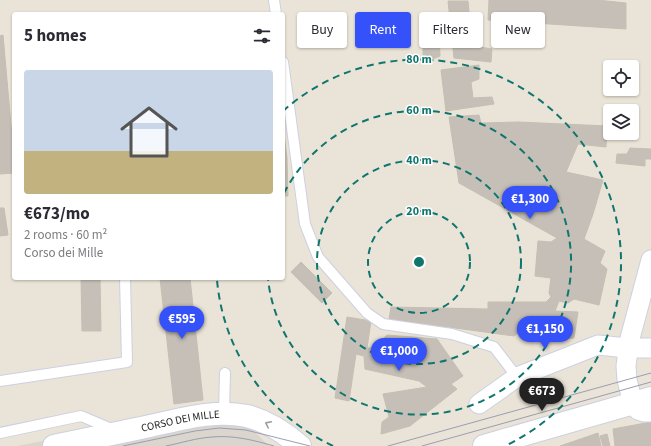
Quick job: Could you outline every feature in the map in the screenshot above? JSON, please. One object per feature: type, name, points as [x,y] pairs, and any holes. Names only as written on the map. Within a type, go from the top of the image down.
[{"type":"street","points":[[484,446],[645,404],[627,380],[626,366],[627,348],[651,260]]},
{"type":"street","points":[[479,404],[517,377],[598,345],[627,348],[651,348]]},
{"type":"street","name":"CORSO DEI MILLE","points":[[54,446],[196,416],[224,413],[247,416],[261,421],[286,434],[300,446]]},
{"type":"lane","points":[[274,0],[276,12]]},
{"type":"lane","points":[[285,77],[305,224],[318,257],[367,313],[383,324],[452,334],[494,347],[517,377]]},
{"type":"lane","points":[[0,381],[127,362],[125,280]]},
{"type":"lane","points":[[224,413],[225,373]]},
{"type":"lane","points":[[0,433],[81,416],[120,432]]},
{"type":"shaded area","points":[[202,408],[248,425],[269,446],[18,446]]},
{"type":"building","points":[[489,0],[597,0],[626,3],[626,29],[545,24],[545,12],[491,12],[491,20],[488,20]]},
{"type":"building","points":[[448,1],[468,1],[469,12],[449,12]]},
{"type":"building","points":[[3,35],[12,136],[12,173],[0,174],[0,36]]},
{"type":"building","points":[[423,48],[440,48],[440,56],[423,63]]},
{"type":"building","points":[[453,48],[483,48],[492,49],[491,62],[454,58]]},
{"type":"building","points":[[479,65],[479,79],[471,82],[473,98],[492,97],[494,104],[446,111],[441,70]]},
{"type":"building","points":[[479,115],[481,123],[518,122],[603,126],[603,140],[606,140],[606,147],[578,144],[566,172],[603,180],[584,239],[605,251],[600,263],[607,269],[599,305],[574,299],[568,303],[559,301],[555,311],[578,312],[574,338],[542,341],[537,334],[520,331],[514,336],[389,319],[391,307],[488,309],[488,302],[546,302],[551,297],[549,293],[551,278],[535,276],[538,241],[551,242],[557,238],[459,183],[449,117]]},
{"type":"building","points":[[285,142],[287,158],[285,158]]},
{"type":"building","points":[[630,148],[651,149],[651,159],[645,159],[645,166],[616,163],[617,154],[627,154]]},
{"type":"building","points":[[285,158],[287,158],[288,196],[285,196]]},
{"type":"building","points":[[0,208],[4,208],[8,235],[0,236]]},
{"type":"building","points":[[301,262],[332,293],[322,303],[291,272]]},
{"type":"building","points":[[81,280],[100,280],[101,331],[82,331]]},
{"type":"building","points":[[160,280],[190,280],[203,400],[174,404]]},
{"type":"building","points":[[347,317],[371,321],[367,348],[374,348],[387,335],[437,339],[463,376],[451,384],[457,389],[410,426],[381,434],[382,422],[389,417],[383,394],[427,387],[419,381],[365,369],[364,356],[356,354],[349,401],[335,398]]},
{"type":"building","points":[[651,422],[651,446],[615,446],[613,429]]},
{"type":"building","points":[[598,433],[601,446],[560,446]]},
{"type":"building","points":[[607,434],[610,446],[603,446],[600,436]]},
{"type":"tram line","points":[[388,446],[651,373]]},
{"type":"tram line","points":[[422,446],[651,382]]},
{"type":"tram line","points":[[123,446],[195,431],[219,428],[246,430],[310,446]]},
{"type":"tram line","points":[[166,446],[200,438],[220,437],[243,438],[274,446]]}]
